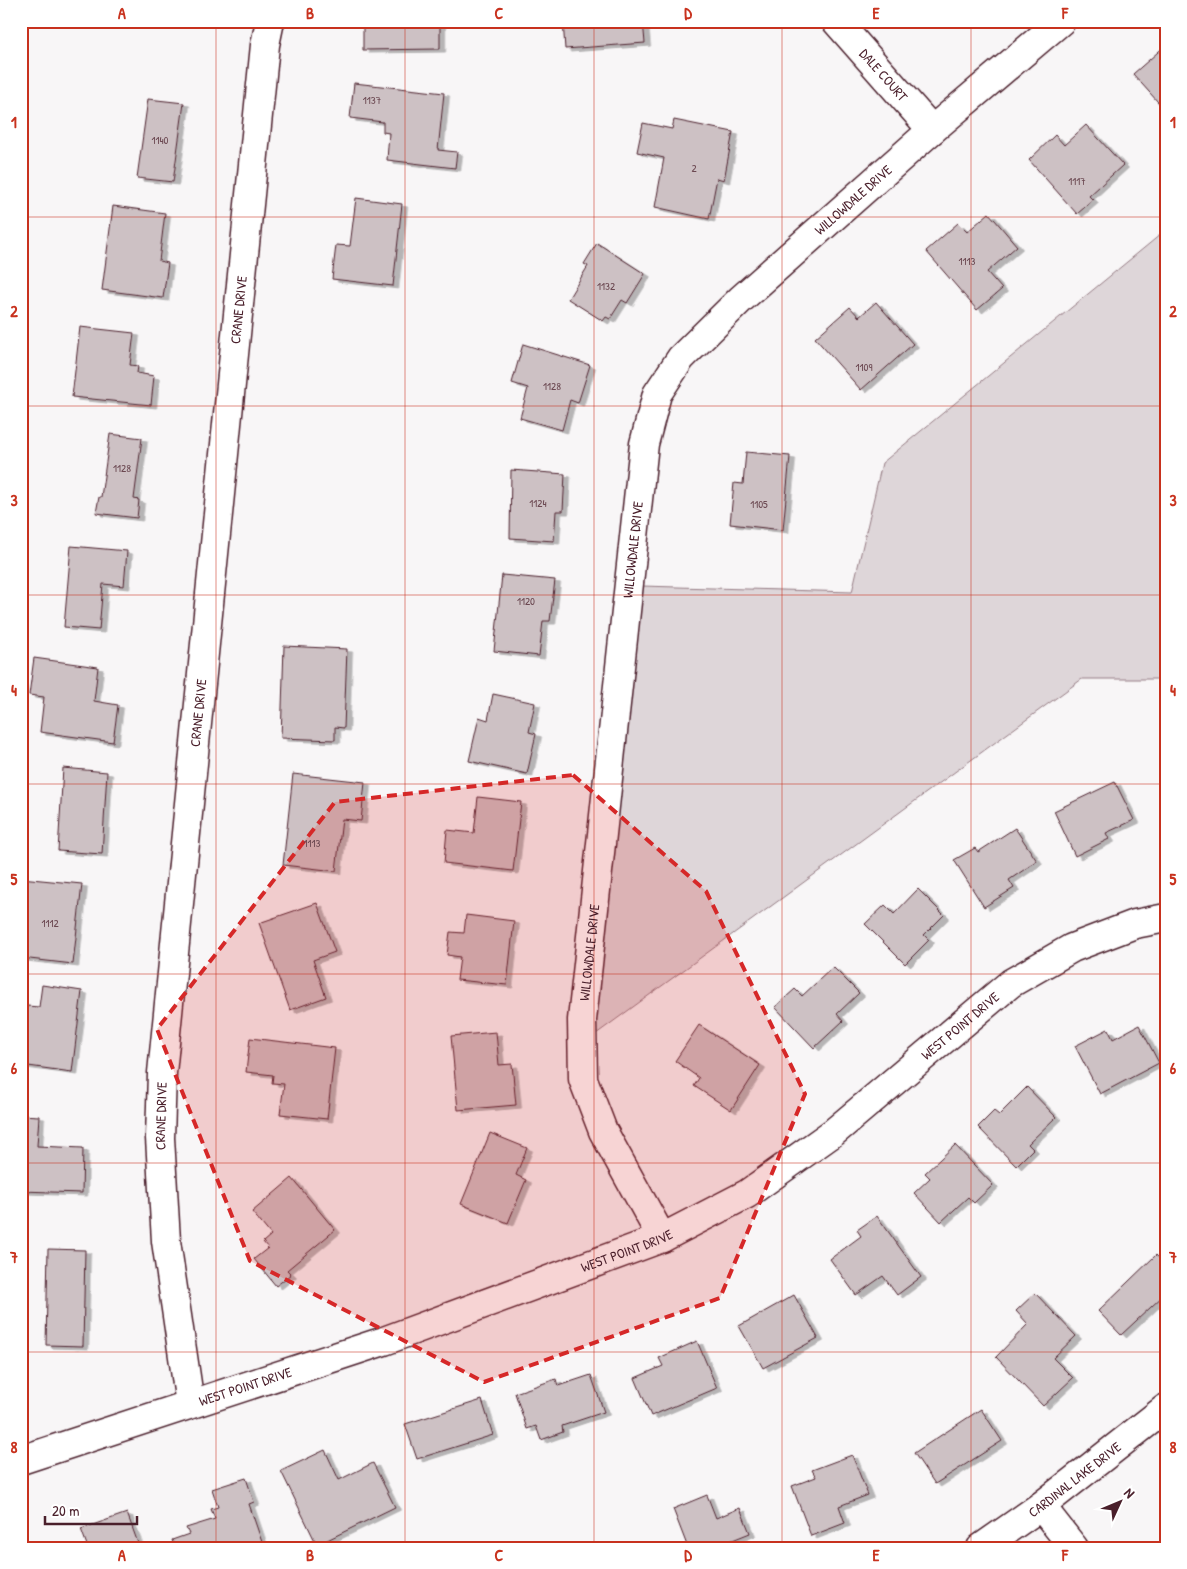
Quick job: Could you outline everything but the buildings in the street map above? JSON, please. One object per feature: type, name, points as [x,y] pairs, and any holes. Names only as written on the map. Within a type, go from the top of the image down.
[{"type":"street","name":"CRANE DRIVE","points":[[190,1404],[166,1241],[160,1138],[162,1073],[265,45],[270,21]]},
{"type":"street","name":"DALE COURT","points":[[836,21],[932,130]]},
{"type":"street","name":"WILLOWDALE DRIVE","points":[[662,1238],[603,1131],[583,1079],[582,1020],[644,444],[657,394],[682,358],[741,299],[932,130],[1061,21]]},
{"type":"street","name":"WEST POINT DRIVE","points":[[21,1460],[384,1341],[662,1238],[746,1194],[834,1132],[1011,983],[1072,948],[1135,924],[1166,918]]},
{"type":"street","name":"CARDINAL LAKE DRIVE","points":[[981,1548],[1041,1506],[1166,1408]]},
{"type":"street","points":[[1041,1506],[1074,1548]]},
{"type":"highlighted area","points":[[573,775],[706,891],[805,1094],[720,1298],[484,1382],[250,1261],[157,1029],[335,802]]},
{"type":"shaded area","points":[[1166,230],[1166,679],[1082,679],[581,1045],[642,586],[852,592],[882,463]]}]
